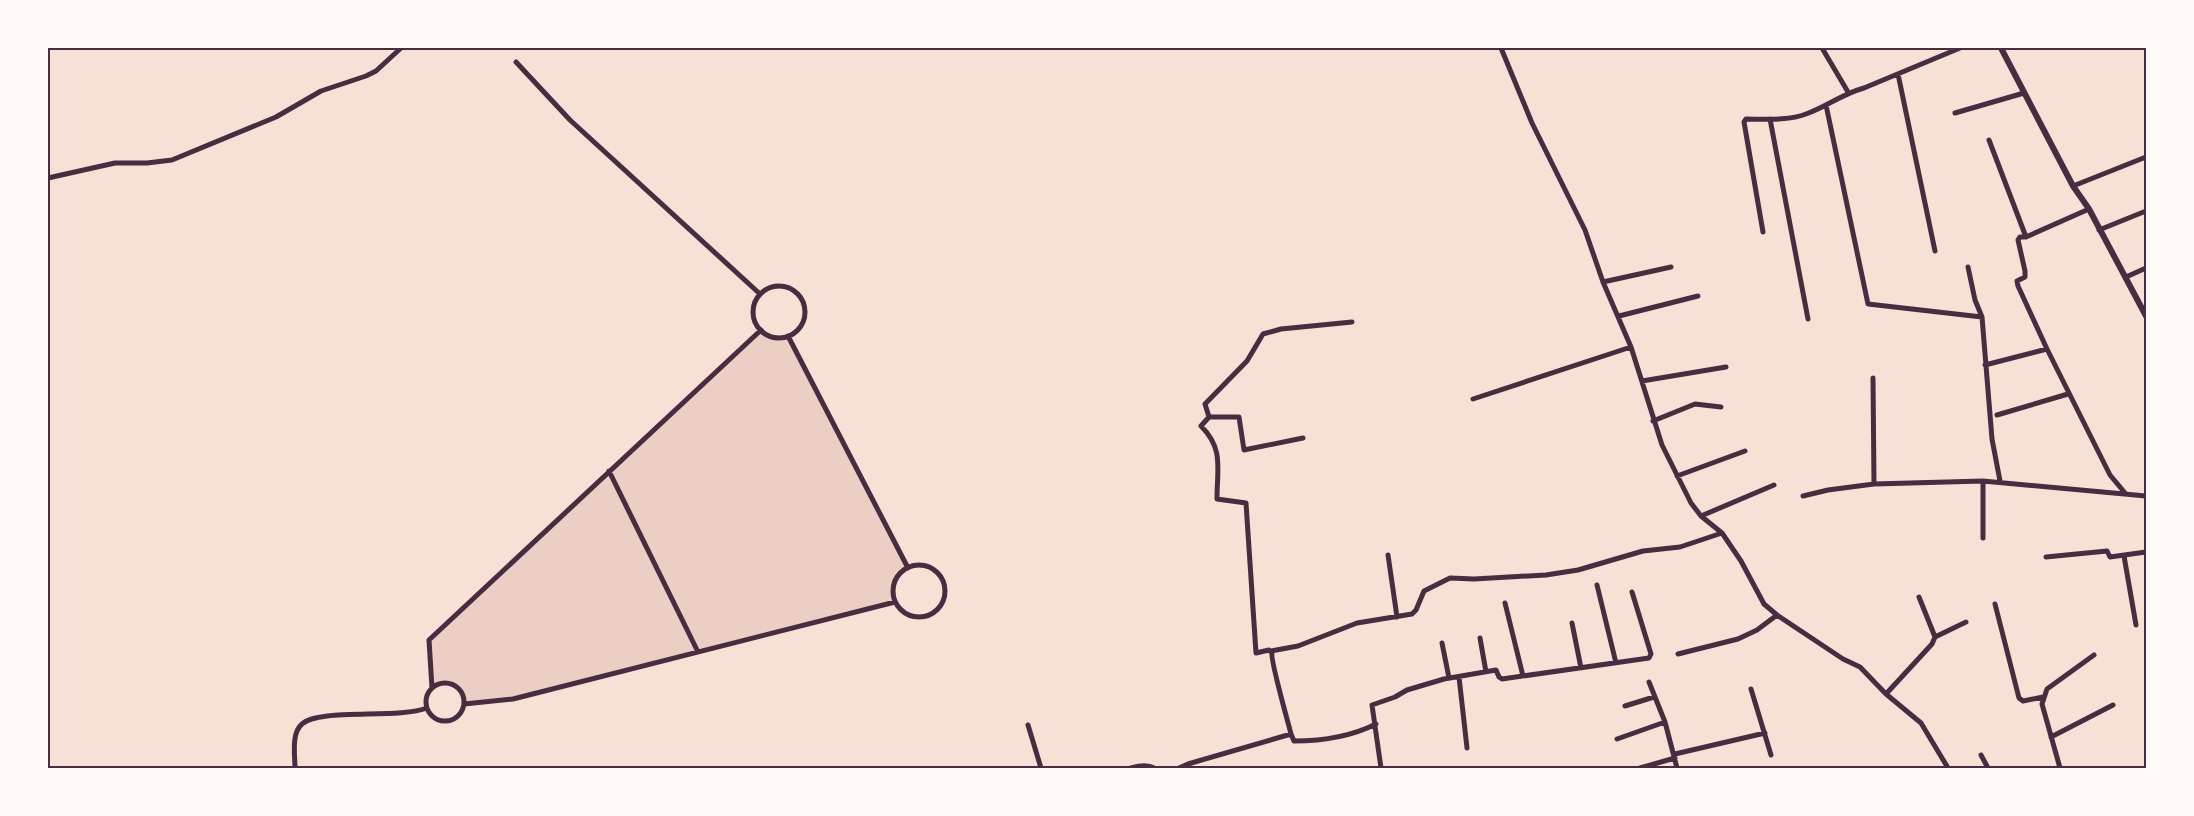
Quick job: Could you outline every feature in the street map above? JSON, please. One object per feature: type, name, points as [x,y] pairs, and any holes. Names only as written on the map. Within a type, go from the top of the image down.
[{"type":"street","points":[[48,178],[116,164],[172,160],[276,118],[321,91],[366,76],[376,71],[401,48]]},
{"type":"street","points":[[1501,48],[1532,124],[1585,230],[1603,282],[1631,347],[1662,445],[1691,503],[1701,516],[1722,533],[1741,561],[1764,604],[1777,615],[1860,667],[1886,694],[1921,723],[1948,768]]},
{"type":"street","points":[[1822,48],[1848,92]]},
{"type":"street","points":[[1762,232],[1744,122],[1746,120],[1804,115],[1848,92],[1898,74],[1960,48]]},
{"type":"street","points":[[2001,48],[2073,186],[2089,209],[2146,312]]},
{"type":"street","points":[[516,62],[570,120],[760,294]]},
{"type":"street","points":[[1898,74],[1936,251]]},
{"type":"street","points":[[1955,112],[2024,92]]},
{"type":"street","points":[[1826,105],[1868,304],[1982,316]]},
{"type":"street","points":[[1770,119],[1808,319]]},
{"type":"street","points":[[1989,140],[2026,237]]},
{"type":"street","points":[[2073,186],[2146,157]]},
{"type":"street","points":[[2089,209],[2026,237],[2020,237],[2018,240],[2026,271],[2025,277],[2017,281],[2068,394],[2110,475],[2124,493]]},
{"type":"street","points":[[2099,230],[2146,211]]},
{"type":"street","points":[[1603,282],[1671,267]]},
{"type":"street","points":[[1968,267],[1975,300],[1982,316],[1992,438],[2000,482]]},
{"type":"street","points":[[2126,278],[2146,268]]},
{"type":"street","points":[[778,286],[789,287],[797,293],[803,302],[805,312],[803,322],[797,331],[779,338],[769,336],[761,330],[756,322],[754,313],[755,303],[760,294],[768,288],[778,286]]},
{"type":"street","points":[[1619,316],[1698,296]]},
{"type":"street","points":[[1209,417],[1205,404],[1247,361],[1263,334],[1281,329],[1352,322]]},
{"type":"street","points":[[432,688],[429,640],[761,330]]},
{"type":"street","points":[[788,336],[908,568]]},
{"type":"street","points":[[1473,399],[1631,347]]},
{"type":"street","points":[[1985,365],[2047,349]]},
{"type":"street","points":[[1642,381],[1726,367]]},
{"type":"street","points":[[1873,378],[1874,484]]},
{"type":"street","points":[[1997,415],[2068,394]]},
{"type":"street","points":[[1654,421],[1695,404],[1721,407]]},
{"type":"street","points":[[1303,438],[1244,450],[1239,417],[1209,417],[1201,426],[1211,436],[1217,448],[1218,499],[1246,503],[1256,653],[1298,646],[1357,623],[1412,614],[1416,610],[1424,591],[1450,578],[1474,579],[1570,572],[1643,551],[1680,547],[1722,533]]},
{"type":"street","points":[[1677,476],[1744,451]]},
{"type":"street","points":[[609,471],[698,652]]},
{"type":"street","points":[[1982,538],[1983,480]]},
{"type":"street","points":[[1803,496],[1828,490],[1874,484],[1983,480],[2146,496]]},
{"type":"street","points":[[1701,516],[1774,485]]},
{"type":"street","points":[[2046,557],[2107,551],[2110,556],[2124,556],[2146,552]]},
{"type":"street","points":[[1388,556],[1397,617]]},
{"type":"street","points":[[2124,556],[2136,625]]},
{"type":"street","points":[[918,565],[928,567],[936,572],[943,586],[943,600],[938,609],[929,615],[909,616],[895,602],[894,582],[908,568],[918,565]]},
{"type":"street","points":[[1598,585],[1616,663]]},
{"type":"street","points":[[1381,768],[1372,705],[1395,698],[1406,690],[1449,678],[1496,670],[1500,678],[1646,660],[1651,656],[1632,592]]},
{"type":"street","points":[[1886,694],[1932,644],[1934,637],[1919,597]]},
{"type":"street","points":[[464,704],[513,699],[895,602]]},
{"type":"street","points":[[1505,603],[1523,676]]},
{"type":"street","points":[[1995,604],[2019,698],[2023,701],[2043,697]]},
{"type":"street","points":[[1678,654],[1738,639],[1757,630],[1777,615]]},
{"type":"street","points":[[1934,637],[1966,622]]},
{"type":"street","points":[[1572,623],[1581,668]]},
{"type":"street","points":[[1480,638],[1486,672]]},
{"type":"street","points":[[1442,643],[1449,678]]},
{"type":"street","points":[[1271,651],[1271,658],[1294,741],[1317,741],[1359,732],[1376,724]]},
{"type":"street","points":[[2060,768],[2042,704],[2043,697],[2047,689],[2094,655]]},
{"type":"street","points":[[1459,677],[1467,748]]},
{"type":"street","points":[[1649,682],[1665,722],[1677,768]]},
{"type":"street","points":[[447,683],[461,690],[464,704],[462,711],[451,721],[436,719],[427,708],[428,694],[432,688],[439,684],[447,683]]},
{"type":"street","points":[[1751,689],[1771,754]]},
{"type":"street","points":[[1625,706],[1654,697]]},
{"type":"street","points":[[2050,737],[2113,705]]},
{"type":"street","points":[[295,768],[296,734],[302,724],[316,716],[407,713],[427,708]]},
{"type":"street","points":[[1617,739],[1665,722]]},
{"type":"street","points":[[1028,725],[1041,768]]},
{"type":"street","points":[[1640,768],[1675,756],[1765,733]]},
{"type":"street","points":[[1179,768],[1291,734]]},
{"type":"street","points":[[1981,755],[1988,768]]},
{"type":"street","points":[[1131,768],[1150,766],[1154,768]]},
{"type":"shaded area","points":[[761,330],[774,336],[788,336],[908,568],[895,583],[895,602],[513,699],[464,704],[461,692],[454,685],[444,684],[432,688],[429,640]]}]
